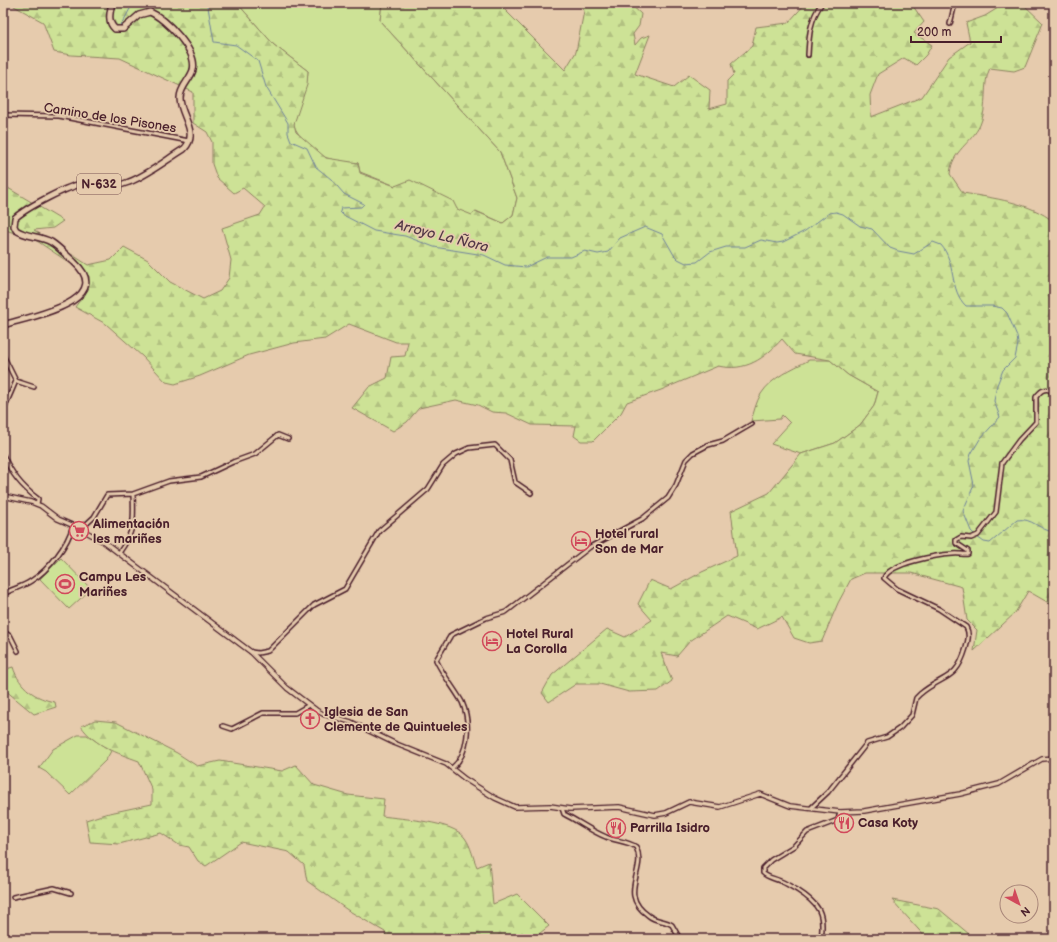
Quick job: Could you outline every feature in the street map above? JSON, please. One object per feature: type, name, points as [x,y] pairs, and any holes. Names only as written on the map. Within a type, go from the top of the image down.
[{"type":"highway","points":[[112,3],[110,22],[112,26],[118,30],[123,29],[139,15],[150,12],[160,18],[188,48],[193,59],[193,70],[182,90],[180,98],[190,128],[190,141]]},
{"type":"highway","name":"N-632","points":[[3,325],[70,304],[83,291],[86,284],[84,273],[51,242],[16,230],[14,226],[15,218],[23,212],[75,186],[93,184],[110,186],[128,183],[184,149],[190,141]]},
{"type":"street","points":[[808,55],[811,24],[815,13],[822,3]]},
{"type":"street","points":[[950,24],[955,3]]},
{"type":"street","name":"Camino de los Pisones","points":[[3,115],[59,116],[190,141]]},
{"type":"street","points":[[3,355],[16,382],[34,387]]},
{"type":"street","points":[[3,411],[16,382]]},
{"type":"street","points":[[812,807],[828,792],[867,743],[894,734],[912,715],[914,704],[920,694],[958,669],[969,636],[964,624],[920,599],[892,586],[885,581],[885,576],[895,568],[909,562],[953,554],[967,554],[968,551],[958,545],[956,540],[961,537],[976,536],[998,509],[1002,463],[1019,440],[1036,422],[1036,397],[1046,388],[1050,390],[1054,396]]},
{"type":"street","points":[[452,768],[456,764],[464,749],[467,724],[462,704],[436,660],[452,635],[486,618],[506,612],[590,547],[642,519],[672,493],[686,460],[701,448],[723,441],[752,424]]},
{"type":"street","points":[[81,529],[94,517],[107,495],[133,494],[156,485],[201,477],[233,462],[255,454],[278,435],[288,439]]},
{"type":"street","points":[[251,652],[258,653],[268,651],[314,605],[345,589],[379,531],[428,489],[440,468],[456,454],[472,447],[495,445],[510,460],[515,482],[531,492]]},
{"type":"street","points":[[3,455],[13,476],[24,489],[38,499],[37,504]]},
{"type":"street","points":[[119,553],[130,537],[134,519],[133,494]]},
{"type":"street","points":[[3,496],[37,504],[58,519],[81,529],[119,553],[251,652],[287,688],[323,714],[351,722],[394,743],[446,764],[465,779],[510,806],[521,808],[550,806],[562,808],[618,807],[655,816],[689,802],[720,807],[760,794],[790,806],[812,807],[840,812],[880,810],[999,784],[1042,759],[1054,758]]},
{"type":"street","points":[[3,594],[31,581],[44,571],[71,534],[73,526]]},
{"type":"street","points":[[3,631],[11,637],[18,651]]},
{"type":"street","points":[[223,726],[232,729],[263,713],[295,713],[309,705]]},
{"type":"street","points":[[562,808],[564,814],[599,834],[630,844],[636,848],[638,858],[634,893],[635,902],[642,910],[655,920],[672,925],[680,939]]},
{"type":"street","points":[[821,939],[823,924],[821,914],[817,906],[809,897],[782,881],[763,874],[763,868],[770,860],[794,846],[807,832],[838,820],[840,812]]},
{"type":"street","points":[[13,897],[54,888],[71,893]]},
{"type":"green space","points":[[14,3],[91,3],[96,6],[98,3],[237,3],[274,45],[308,71],[307,85],[294,124],[296,132],[326,158],[358,163],[360,173],[395,186],[410,180],[453,201],[457,209],[472,215],[475,211],[503,223],[513,215],[517,198],[500,152],[380,21],[382,3],[498,3],[565,70],[576,52],[584,11],[581,3],[629,3],[641,14],[639,26],[633,34],[635,45],[641,38],[650,35],[635,74],[674,87],[689,75],[710,90],[709,109],[727,104],[727,81],[734,74],[731,64],[752,46],[756,27],[788,23],[806,3],[911,3],[924,22],[914,33],[932,45],[926,55],[916,65],[904,58],[878,74],[870,95],[871,117],[922,97],[949,57],[970,42],[966,23],[985,16],[1006,3],[1022,3],[1043,23],[1025,67],[1014,71],[990,68],[986,81],[984,111],[980,125],[954,159],[950,174],[963,193],[1022,205],[1044,215],[1054,222],[1054,606],[1028,591],[1015,613],[974,651],[977,630],[967,620],[962,587],[911,573],[865,573],[851,579],[838,603],[822,641],[809,643],[794,638],[782,617],[757,629],[727,616],[690,641],[677,656],[661,653],[672,681],[658,691],[629,692],[600,684],[576,684],[549,702],[542,693],[552,675],[607,629],[625,637],[652,620],[638,604],[650,580],[671,589],[702,572],[737,556],[731,511],[769,493],[801,454],[835,443],[860,425],[874,406],[878,392],[848,375],[830,360],[795,354],[782,339],[761,358],[754,362],[737,367],[718,366],[661,390],[627,402],[621,413],[593,441],[581,441],[574,436],[576,426],[532,425],[506,413],[492,412],[478,405],[456,400],[419,408],[407,422],[393,431],[352,408],[369,387],[387,378],[391,357],[405,356],[408,342],[396,342],[349,324],[325,339],[294,343],[249,355],[200,376],[175,384],[166,382],[143,357],[106,324],[75,307],[88,289],[89,276],[37,241],[3,229],[3,185],[63,221],[53,228],[34,230],[88,265],[111,260],[124,247],[148,260],[170,282],[203,299],[220,291],[229,278],[231,260],[222,228],[260,215],[265,207],[243,188],[234,193],[217,178],[212,164],[212,142],[207,132],[193,123],[193,92],[120,58],[71,55],[54,52],[43,22],[14,6]]},
{"type":"green space","points":[[237,3],[382,3],[380,21],[500,152],[517,198],[513,215],[503,223],[476,211],[472,216],[360,172],[358,163],[327,158],[317,152],[306,143],[297,132],[294,123],[306,85],[308,71],[274,45]]},
{"type":"green space","points":[[809,360],[830,360],[848,375],[878,392],[874,406],[860,425],[835,443],[801,454],[771,444],[790,423],[782,415],[780,419],[751,421],[758,400],[766,388],[783,374]]},
{"type":"green space","name":"Campu Les Mariñes","points":[[61,558],[91,589],[69,609],[40,579]]},
{"type":"green space","points":[[13,667],[19,680],[29,691],[41,698],[55,702],[56,707],[34,714],[5,690],[3,690],[3,670]]},
{"type":"green space","points":[[95,720],[116,722],[177,753],[197,766],[220,761],[282,771],[296,765],[314,785],[348,795],[384,799],[382,816],[439,824],[459,832],[467,841],[477,867],[489,862],[493,904],[517,894],[549,926],[535,937],[536,939],[386,939],[385,932],[346,909],[307,881],[304,865],[289,852],[241,842],[206,866],[198,861],[189,847],[179,845],[161,833],[119,844],[90,842],[86,820],[105,814],[152,804],[152,790],[139,761],[115,752],[100,744],[81,726]]},
{"type":"green space","points":[[78,735],[87,735],[111,751],[106,760],[70,795],[46,772],[39,768],[53,749]]},
{"type":"green space","points":[[892,900],[939,909],[975,939],[927,939]]},
{"type":"waterway","name":"Arroyo La Ñora","points":[[118,27],[123,22],[133,3]]},
{"type":"waterway","name":"Arroyo La Ñora","points":[[202,3],[208,7],[214,42],[236,45],[258,61],[266,87],[288,123],[288,133],[291,141],[307,148],[316,167],[331,179],[344,194],[364,204],[361,207],[341,208],[340,212],[374,231],[405,236],[434,247],[484,255],[505,265],[526,267],[547,257],[571,257],[585,251],[598,254],[608,252],[620,238],[645,227],[662,234],[674,255],[678,259],[686,263],[697,262],[710,252],[726,247],[745,247],[761,240],[777,243],[783,242],[805,231],[829,213],[836,212],[843,214],[860,226],[872,229],[890,248],[898,251],[914,254],[933,242],[941,245],[949,259],[957,292],[966,306],[992,306],[1002,308],[1007,313],[1017,336],[1018,344],[1015,358],[1003,370],[997,385],[994,401],[1000,417],[980,439],[971,454],[969,461],[974,485],[963,511],[971,531],[975,535]]},
{"type":"waterway","name":"Arroyo La Ñora","points":[[977,537],[984,542],[990,543],[1017,520],[1027,520],[1044,529],[1054,532]]},
{"type":"place","name":"Alimentación les mariñes","points":[[79,531]]},
{"type":"place","name":"Hotel rural Son de Mar","points":[[581,541]]},
{"type":"place","name":"Campu Les Mariñes","points":[[65,584]]},
{"type":"place","name":"Hotel Rural La Corolla","points":[[492,641]]},
{"type":"place","name":"Iglesia de San Clemente de Quintueles","points":[[310,719]]},
{"type":"place","name":"Casa Koty","points":[[844,823]]},
{"type":"place","name":"Parrilla Isidro","points":[[616,828]]}]
